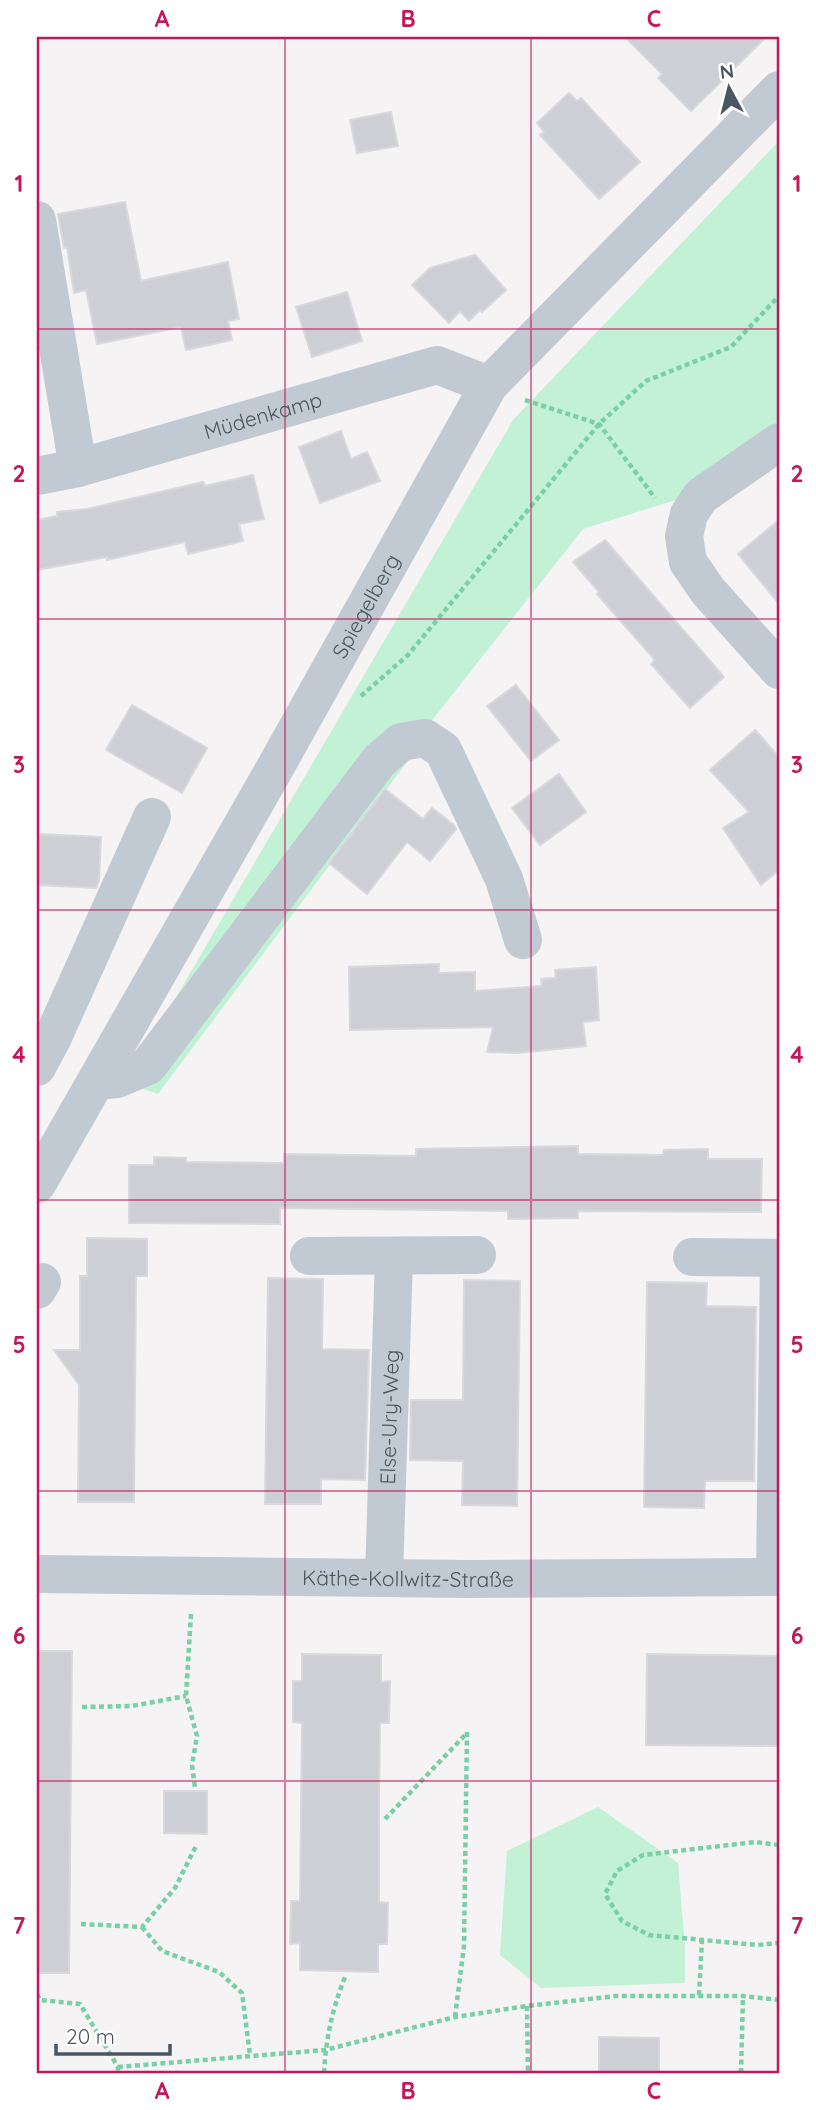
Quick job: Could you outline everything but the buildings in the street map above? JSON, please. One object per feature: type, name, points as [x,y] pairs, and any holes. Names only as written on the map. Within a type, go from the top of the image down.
[{"type":"street","name":"Spiegelberg","points":[[37,1184],[489,385],[779,90]]},
{"type":"street","points":[[37,220],[78,468]]},
{"type":"street","name":"Müdenkamp","points":[[37,476],[78,468],[437,365],[489,385]]},
{"type":"street","points":[[779,442],[701,496],[689,514],[684,536],[688,562],[708,591],[779,670]]},
{"type":"street","points":[[97,1081],[117,1079],[148,1066],[379,761],[401,742],[425,738],[443,750],[505,879],[523,940]]},
{"type":"street","points":[[37,1067],[152,817]]},
{"type":"street","points":[[309,1256],[477,1255]]},
{"type":"street","name":"Else-Ury-Weg","points":[[384,1578],[394,1256]]},
{"type":"street","points":[[692,1257],[779,1258],[777,1577]]},
{"type":"street","name":"Käthe-Kollwitz-Straße","points":[[37,1574],[384,1578],[777,1577]]},
{"type":"path","points":[[359,698],[408,655],[598,424],[646,381],[731,347],[779,296]]},
{"type":"path","points":[[538,406],[598,424],[684,536]]},
{"type":"path","points":[[194,1574],[186,1696],[197,1735],[192,1765],[195,1788]]},
{"type":"path","points":[[82,1707],[132,1706],[186,1696]]},
{"type":"path","points":[[385,1819],[467,1732],[464,1947],[455,2017]]},
{"type":"path","points":[[779,1845],[755,1842],[643,1856],[617,1871],[605,1894],[622,1921],[649,1935],[757,1945],[779,1942]]},
{"type":"path","points":[[142,1927],[175,1888],[196,1846]]},
{"type":"path","points":[[81,1924],[142,1927],[162,1951],[219,1972],[242,1993],[250,2055]]},
{"type":"path","points":[[699,1995],[702,1940]]},
{"type":"path","points":[[324,2073],[332,2010],[345,1977]]},
{"type":"path","points":[[37,1994],[40,2000],[80,2004],[118,2070],[250,2055],[325,2050],[455,2017],[616,1996],[743,1996],[779,2000]]},
{"type":"path","points":[[741,2073],[743,1996]]},
{"type":"path","points":[[527,2006],[528,2073]]},
{"type":"green space","points":[[779,141],[779,422],[679,499],[583,529],[433,719],[425,738],[158,1094],[126,1083],[513,420]]},
{"type":"green space","points":[[598,1807],[678,1863],[685,1983],[541,1988],[500,1955],[507,1851]]}]
